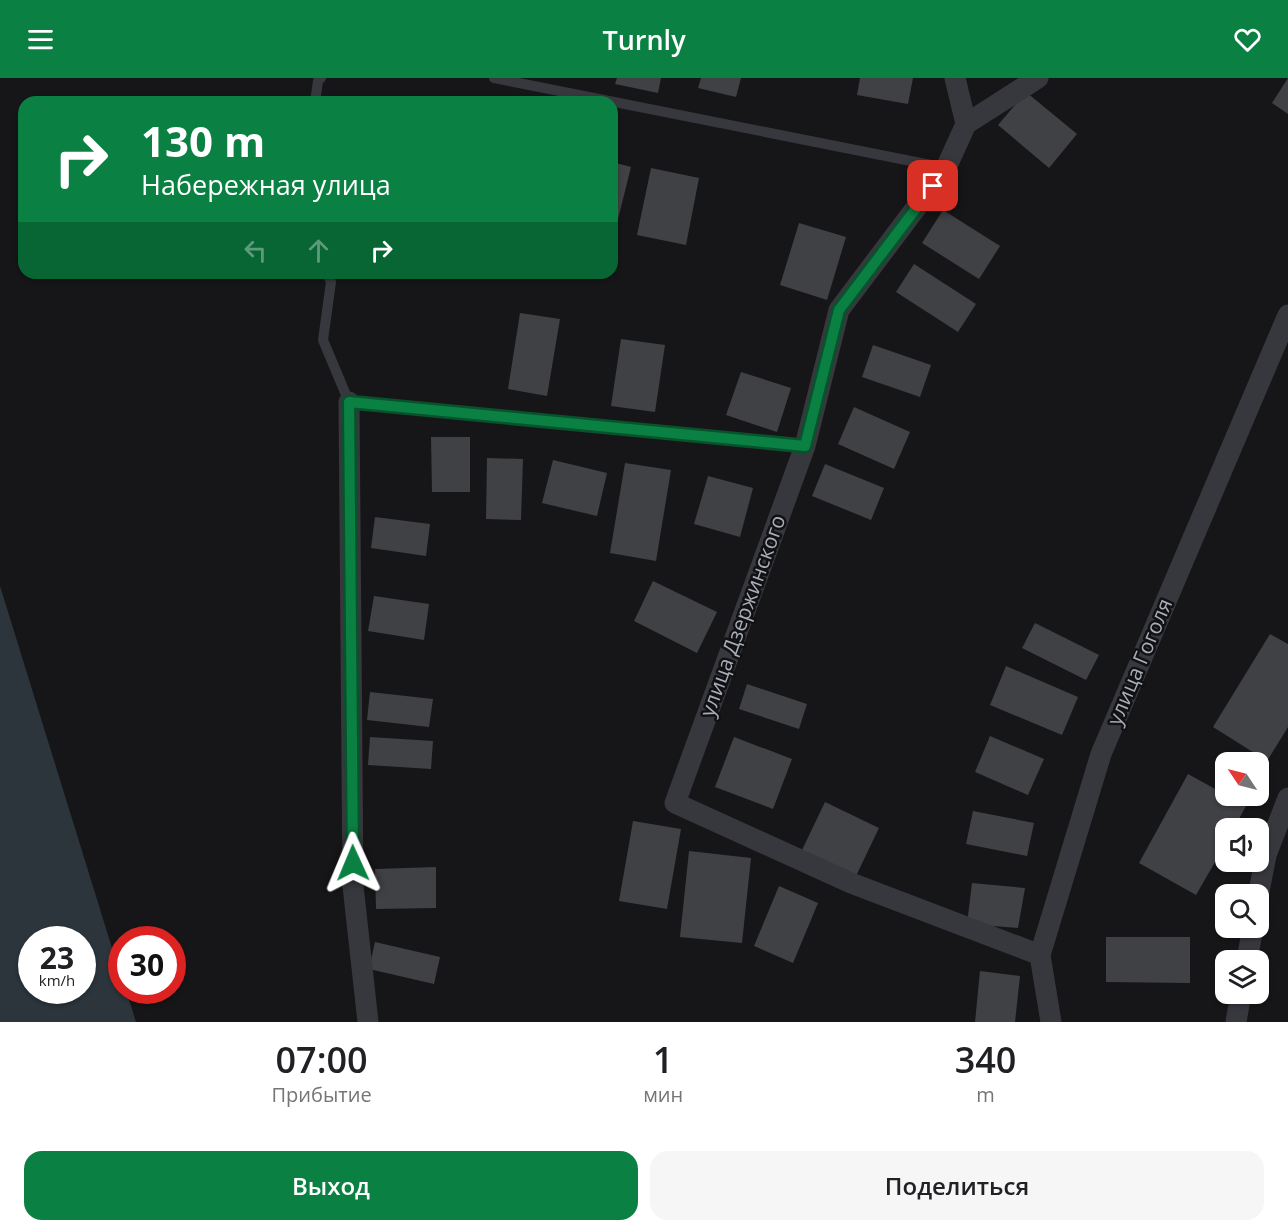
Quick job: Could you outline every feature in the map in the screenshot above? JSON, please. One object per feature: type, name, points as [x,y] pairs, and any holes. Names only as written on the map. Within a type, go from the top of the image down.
[{"type":"street","points":[[955,78],[966,124],[1038,78]]},
{"type":"street","name":"улица Дзержинского","points":[[966,124],[946,168],[839,310],[805,446],[675,803],[851,883],[1040,955]]},
{"type":"street","name":"улица Гоголя","points":[[1051,1022],[1040,955],[1101,754],[1288,315]]},
{"type":"street","points":[[349,402],[353,886],[369,1022]]},
{"type":"street","points":[[1260,884],[1266,855],[1288,798]]},
{"type":"street","points":[[1236,1022],[1239,1004]]},
{"type":"lane","points":[[316,96],[318,81],[321,78]]},
{"type":"lane","points":[[494,78],[584,96]]},
{"type":"lane","points":[[618,103],[946,168]]},
{"type":"lane","points":[[330,279],[323,340],[349,402],[805,446]]},
{"type":"shaded area","points":[[0,586],[108,935],[108,1004],[130,1004],[136,1022],[0,1022]]},
{"type":"building","points":[[617,78],[661,78],[658,93],[615,84]]},
{"type":"building","points":[[701,78],[741,78],[736,97],[698,88]]},
{"type":"building","points":[[860,78],[913,78],[908,104],[857,95]]},
{"type":"building","points":[[1288,78],[1288,114],[1272,103]]},
{"type":"building","points":[[1026,92],[1077,134],[1049,168],[998,125]]},
{"type":"building","points":[[618,164],[631,167],[618,219]]},
{"type":"building","points":[[651,168],[699,178],[686,245],[637,235]]},
{"type":"building","points":[[943,210],[1000,246],[979,279],[922,243]]},
{"type":"building","points":[[799,223],[846,237],[827,300],[780,285]]},
{"type":"building","points":[[914,264],[976,304],[958,332],[896,292]]},
{"type":"building","points":[[520,313],[560,319],[547,396],[508,389]]},
{"type":"building","points":[[621,339],[665,345],[655,412],[611,406]]},
{"type":"building","points":[[873,345],[931,365],[920,397],[862,377]]},
{"type":"building","points":[[741,372],[791,388],[777,432],[726,415]]},
{"type":"building","points":[[854,407],[910,432],[894,469],[838,444]]},
{"type":"building","points":[[431,437],[470,437],[470,492],[432,492]]},
{"type":"building","points":[[487,458],[523,459],[521,520],[486,519]]},
{"type":"building","points":[[553,460],[607,473],[597,516],[542,503]]},
{"type":"building","points":[[625,463],[671,470],[656,561],[610,553]]},
{"type":"building","points":[[825,464],[884,488],[871,520],[812,496]]},
{"type":"building","points":[[708,476],[753,488],[740,537],[694,524]]},
{"type":"building","points":[[375,517],[430,524],[426,556],[371,548]]},
{"type":"building","points":[[653,581],[717,612],[697,653],[634,621]]},
{"type":"building","points":[[374,596],[429,604],[424,640],[368,631]]},
{"type":"building","points":[[1035,623],[1099,655],[1086,680],[1022,648]]},
{"type":"building","points":[[1270,634],[1288,644],[1288,727],[1269,758],[1269,752],[1253,752],[1213,727]]},
{"type":"building","points":[[1006,666],[1078,697],[1062,735],[990,705]]},
{"type":"building","points":[[747,684],[807,704],[799,729],[739,709]]},
{"type":"building","points":[[370,692],[433,699],[429,727],[367,720]]},
{"type":"building","points":[[990,736],[1044,759],[1028,795],[975,772]]},
{"type":"building","points":[[370,737],[433,741],[431,769],[368,765]]},
{"type":"building","points":[[734,737],[792,759],[773,809],[715,787]]},
{"type":"building","points":[[1188,774],[1215,789],[1215,806],[1246,806],[1239,818],[1215,818],[1215,862],[1196,895],[1139,863]]},
{"type":"building","points":[[825,802],[879,828],[856,876],[802,850]]},
{"type":"building","points":[[973,811],[1034,823],[1027,856],[966,844]]},
{"type":"building","points":[[633,821],[681,829],[667,909],[619,901]]},
{"type":"building","points":[[689,851],[751,858],[742,943],[680,937]]},
{"type":"building","points":[[436,867],[436,908],[376,909],[375,869]]},
{"type":"building","points":[[972,883],[1025,888],[1018,928],[967,924]]},
{"type":"building","points":[[779,886],[818,903],[793,963],[754,946]]},
{"type":"building","points":[[1106,937],[1190,937],[1190,983],[1106,982]]},
{"type":"building","points":[[375,942],[440,957],[434,984],[369,969]]},
{"type":"building","points":[[980,971],[1020,976],[1015,1022],[975,1022]]},
{"type":"route","points":[[353,863],[349,402],[805,446],[839,310],[933,186]]}]
